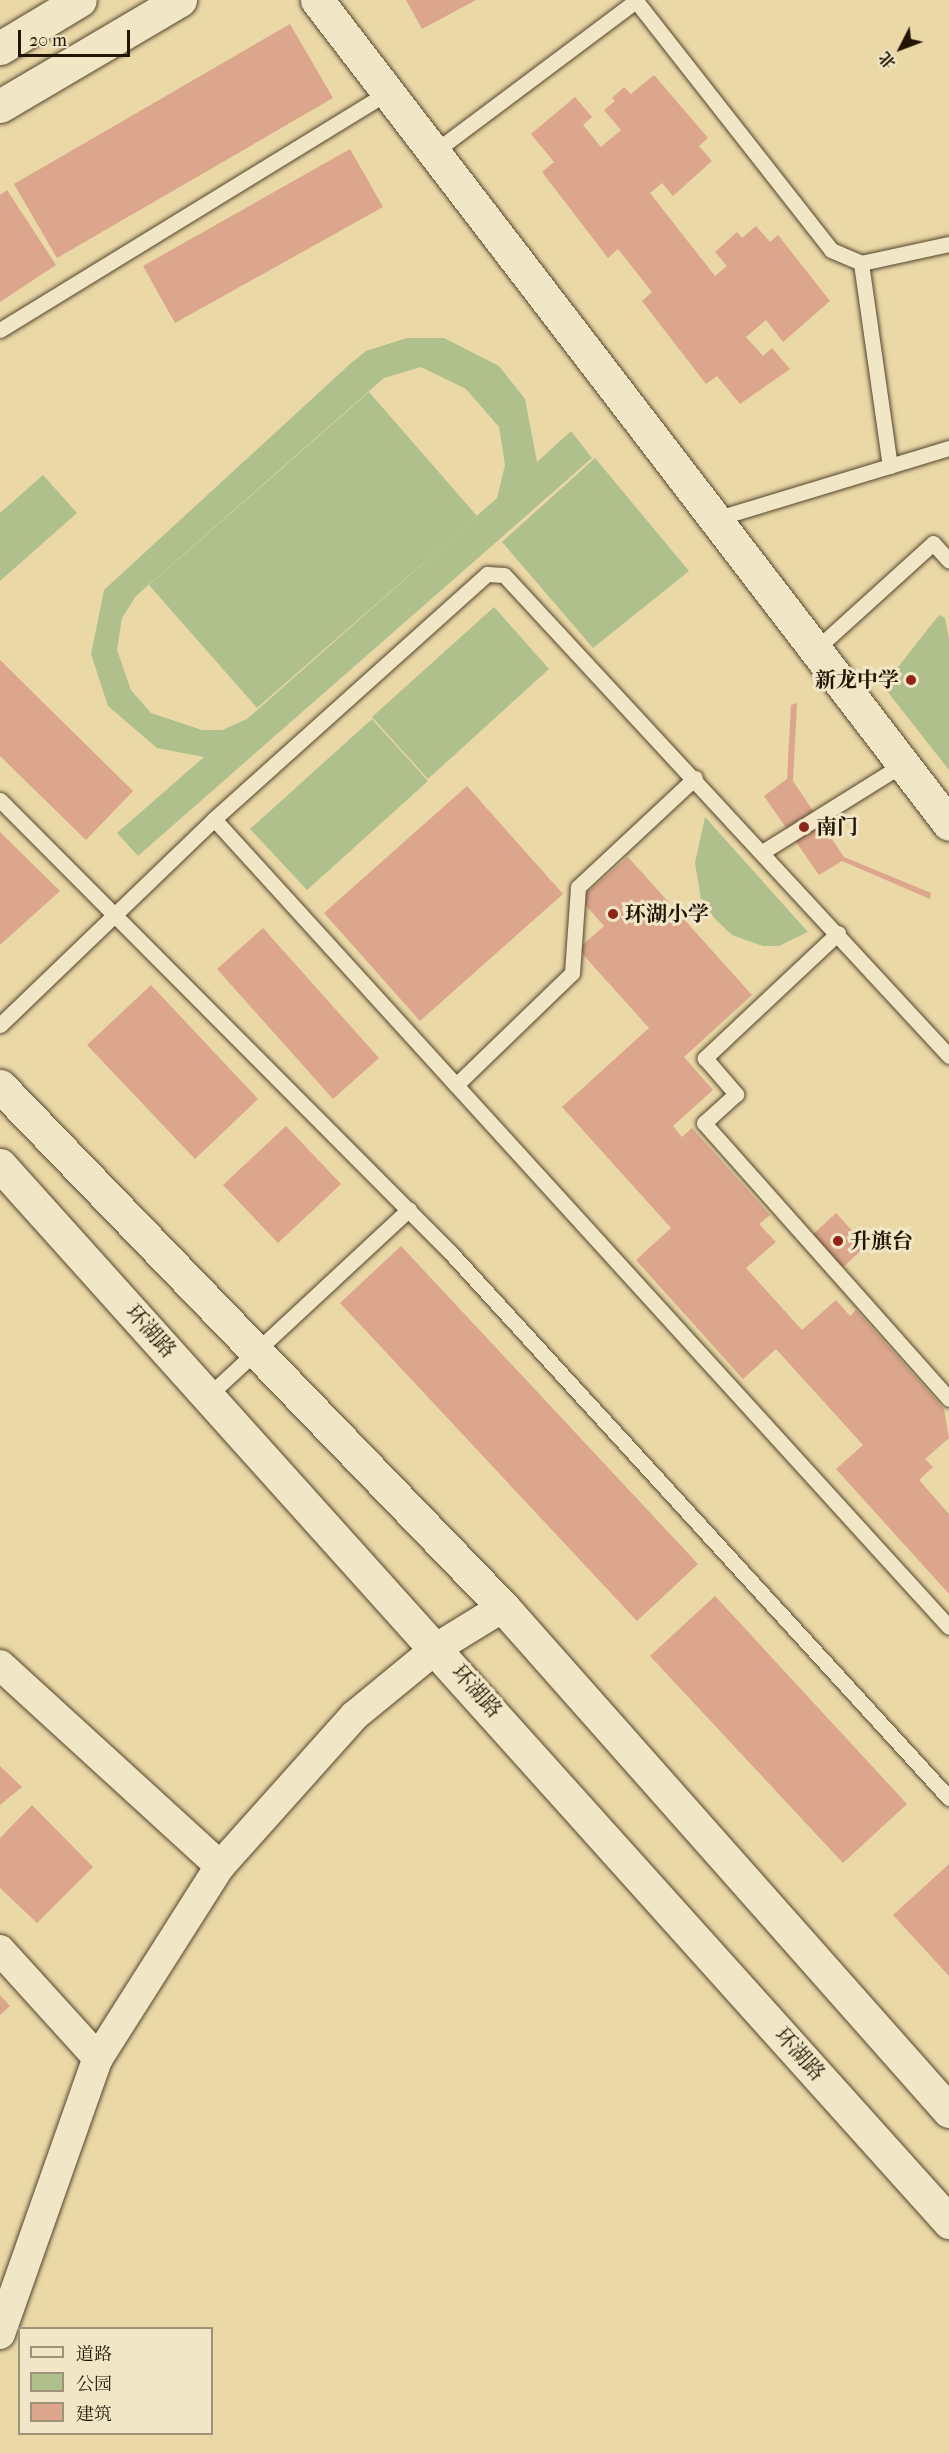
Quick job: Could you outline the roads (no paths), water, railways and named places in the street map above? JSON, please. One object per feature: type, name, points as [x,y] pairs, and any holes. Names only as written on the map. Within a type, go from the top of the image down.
[{"type":"main road","points":[[2,43],[80,0]]},
{"type":"main road","points":[[0,106],[180,0]]},
{"type":"main road","points":[[317,0],[949,824]]},
{"type":"main road","points":[[0,1086],[503,1607],[949,2111]]},
{"type":"main road","name":"环湖路","points":[[0,1165],[438,1647],[949,2222]]},
{"type":"street","points":[[0,2334],[98,2058],[220,1866],[354,1716],[438,1647],[503,1607]]},
{"type":"street","points":[[0,1665],[220,1866]]},
{"type":"street","points":[[0,1950],[98,2058]]},
{"type":"lane","points":[[434,152],[636,1],[831,250],[861,263],[949,244]]},
{"type":"lane","points":[[0,330],[388,92]]},
{"type":"lane","points":[[861,263],[890,466]]},
{"type":"lane","points":[[715,519],[949,448]]},
{"type":"lane","points":[[815,650],[933,543],[949,561]]},
{"type":"lane","points":[[0,1025],[214,819],[487,574],[504,575],[764,851],[949,1056]]},
{"type":"lane","points":[[764,851],[903,764]]},
{"type":"lane","points":[[456,1084],[573,972],[578,887],[696,778]]},
{"type":"lane","points":[[0,800],[117,912],[409,1209],[949,1798]]},
{"type":"lane","points":[[214,819],[949,1627]]},
{"type":"lane","points":[[838,933],[705,1058],[736,1094],[704,1123],[949,1399]]},
{"type":"lane","points":[[209,1395],[409,1209]]},
{"type":"place","name":"新龙中学","points":[[911,680]]},
{"type":"place","name":"南门","points":[[804,827]]},
{"type":"place","name":"环湖小学","points":[[613,914]]},
{"type":"place","name":"升旗台","points":[[838,1241]]}]
